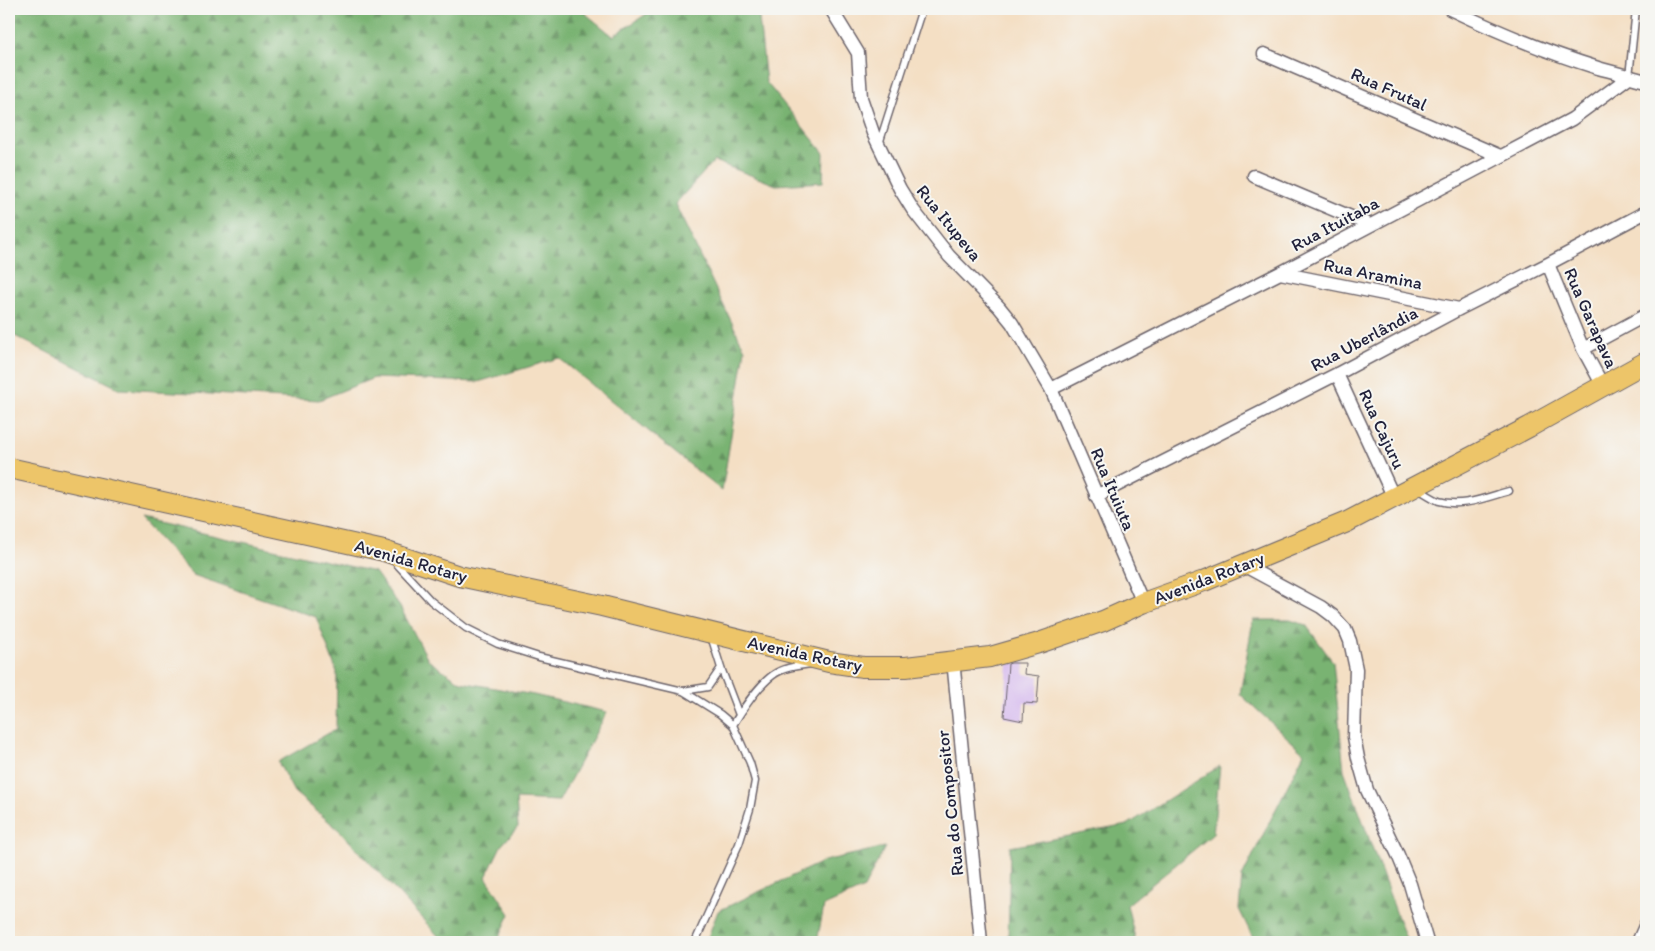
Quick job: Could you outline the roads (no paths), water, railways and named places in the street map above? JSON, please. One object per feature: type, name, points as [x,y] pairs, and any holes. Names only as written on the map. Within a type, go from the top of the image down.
[{"type":"main road","name":"Avenida Rotary","points":[[9,468],[384,551],[459,576],[602,606],[829,662],[863,667],[906,667],[990,657],[1039,643],[1103,621],[1143,603],[1204,581],[1340,526],[1416,487],[1646,362]]},
{"type":"street","name":"Rua Itupeva","points":[[831,9],[858,53],[861,98],[879,145],[900,189],[913,210],[949,256],[1012,323],[1051,389]]},
{"type":"street","points":[[1450,9],[1523,43],[1571,60],[1646,81]]},
{"type":"street","name":"Rua Frutal","points":[[1264,54],[1500,156]]},
{"type":"street","name":"Rua Ituitaba","points":[[1051,389],[1280,273],[1572,118],[1629,77]]},
{"type":"street","points":[[1254,176],[1370,225]]},
{"type":"street","name":"Rua Uberlândia","points":[[1096,496],[1337,374],[1646,212]]},
{"type":"street","name":"Rua Garapava","points":[[1548,264],[1583,349],[1603,386]]},
{"type":"street","name":"Rua Aramina","points":[[1280,273],[1459,309]]},
{"type":"street","points":[[1583,349],[1646,315]]},
{"type":"street","name":"Rua Cajuru","points":[[1337,374],[1394,498]]},
{"type":"street","name":"Rua Ituiuta","points":[[1051,389],[1143,603]]},
{"type":"street","points":[[1243,565],[1322,607],[1344,629],[1350,641],[1356,669],[1354,737],[1364,780],[1410,884],[1427,942]]},
{"type":"street","name":"Rua do Compositor","points":[[953,660],[966,774],[981,942]]},
{"type":"street","points":[[1638,942],[1646,924]]},
{"type":"lane","points":[[879,145],[922,9]]},
{"type":"lane","points":[[1629,77],[1636,9]]},
{"type":"lane","points":[[1416,487],[1437,500],[1450,504],[1472,501],[1509,491]]},
{"type":"lane","points":[[384,551],[431,601],[466,628],[498,644],[539,657],[683,691],[734,725],[750,763],[755,781],[750,809],[739,844],[695,942]]},
{"type":"lane","points":[[710,634],[739,715]]},
{"type":"lane","points":[[734,725],[751,699],[773,675],[788,668],[829,662]]},
{"type":"lane","points":[[683,691],[708,686],[721,668]]}]
